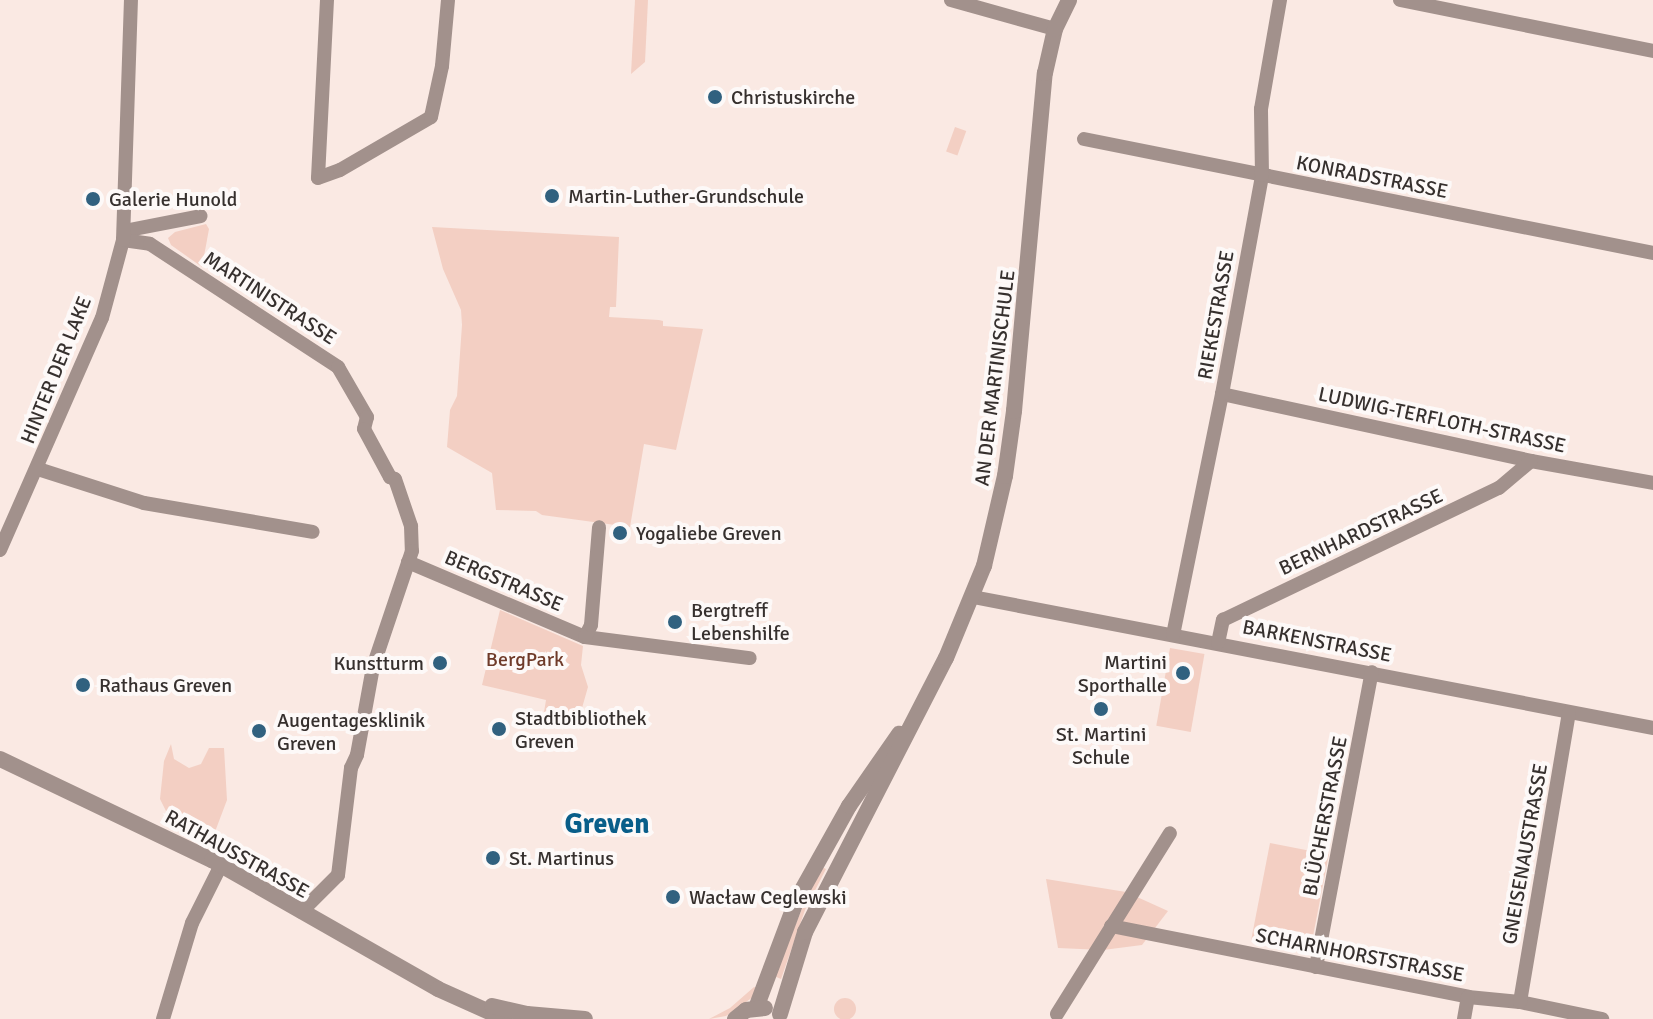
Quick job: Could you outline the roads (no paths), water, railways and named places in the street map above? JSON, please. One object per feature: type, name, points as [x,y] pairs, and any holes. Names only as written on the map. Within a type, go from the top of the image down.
[{"type":"street","points":[[131,0],[123,235],[201,216]]},
{"type":"street","points":[[327,0],[318,178],[340,170],[431,117],[442,66],[448,0]]},
{"type":"street","points":[[951,0],[1055,29]]},
{"type":"street","name":"AN DER MARTINISCHULE","points":[[782,1016],[805,932],[946,658],[984,566],[1005,476],[1045,73],[1055,29],[1069,0]]},
{"type":"street","name":"RIEKESTRASSE","points":[[1173,635],[1262,175],[1261,109],[1280,0]]},
{"type":"street","points":[[1400,0],[1653,51]]},
{"type":"street","name":"KONRADSTRASSE","points":[[1084,139],[1653,253]]},
{"type":"street","name":"HINTER DER LAKE","points":[[0,550],[102,318],[123,235]]},
{"type":"street","name":"MARTINISTRASSE","points":[[123,235],[150,244],[338,367],[367,417],[364,429],[390,477],[395,479],[411,526],[408,562],[373,667],[357,755],[351,768],[338,875],[301,912]]},
{"type":"street","name":"LUDWIG-TERFLOTH-STRASSE","points":[[1222,394],[1531,461],[1653,483]]},
{"type":"street","name":"BERNHARDSTRASSE","points":[[1218,643],[1223,620],[1499,488],[1531,461]]},
{"type":"street","name":"HINTER DER LAKE","points":[[38,469],[144,503],[313,532]]},
{"type":"street","name":"BERGSTRASSE","points":[[585,637],[591,625],[599,527]]},
{"type":"street","name":"BERGSTRASSE","points":[[408,562],[585,637],[750,658]]},
{"type":"street","name":"BARKENSTRASSE","points":[[973,597],[1653,728]]},
{"type":"street","name":"BLÜCHERSTRASSE","points":[[1316,967],[1372,672]]},
{"type":"street","name":"GNEISENAUSTRASSE","points":[[1520,1002],[1569,713]]},
{"type":"street","name":"AN DER MARTINISCHULE","points":[[756,1008],[797,899],[833,831],[883,754],[914,716]]},
{"type":"street","name":"RATHAUSSTRASSE","points":[[0,759],[221,865],[450,995],[508,1015],[585,1019]]},
{"type":"street","points":[[1057,1014],[1170,833]]},
{"type":"street","points":[[163,1019],[192,923],[221,865]]},
{"type":"street","name":"SCHARNHORSTSTRASSE","points":[[1111,926],[1468,997],[1520,1002],[1602,1019]]},
{"type":"street","points":[[1464,1019],[1468,997]]},
{"type":"street","points":[[735,1019],[756,1008],[782,1016]]},
{"type":"place","name":"Christuskirche","points":[[715,97]]},
{"type":"place","name":"Martin-Luther-Grundschule","points":[[552,196]]},
{"type":"place","name":"Galerie Hunold","points":[[93,199]]},
{"type":"place","name":"Yogaliebe Greven","points":[[620,533]]},
{"type":"place","name":"Bergtreff Lebenshilfe","points":[[675,622]]},
{"type":"place","name":"Kunstturm","points":[[440,663]]},
{"type":"place","name":"Martini Sporthalle","points":[[1183,673]]},
{"type":"place","name":"Rathaus Greven","points":[[83,685]]},
{"type":"place","name":"St. Martini Schule","points":[[1101,709]]},
{"type":"place","name":"Stadtbibliothek Greven","points":[[499,729]]},
{"type":"place","name":"Augentagesklinik Greven","points":[[259,731]]},
{"type":"place","name":"St. Martinus","points":[[493,858]]},
{"type":"place","name":"Wacław Ceglewski","points":[[673,897]]},
{"type":"district","name":"Greven","points":[[607,824]]},
{"type":"park label","name":"BergPark","points":[[525,659]]}]
